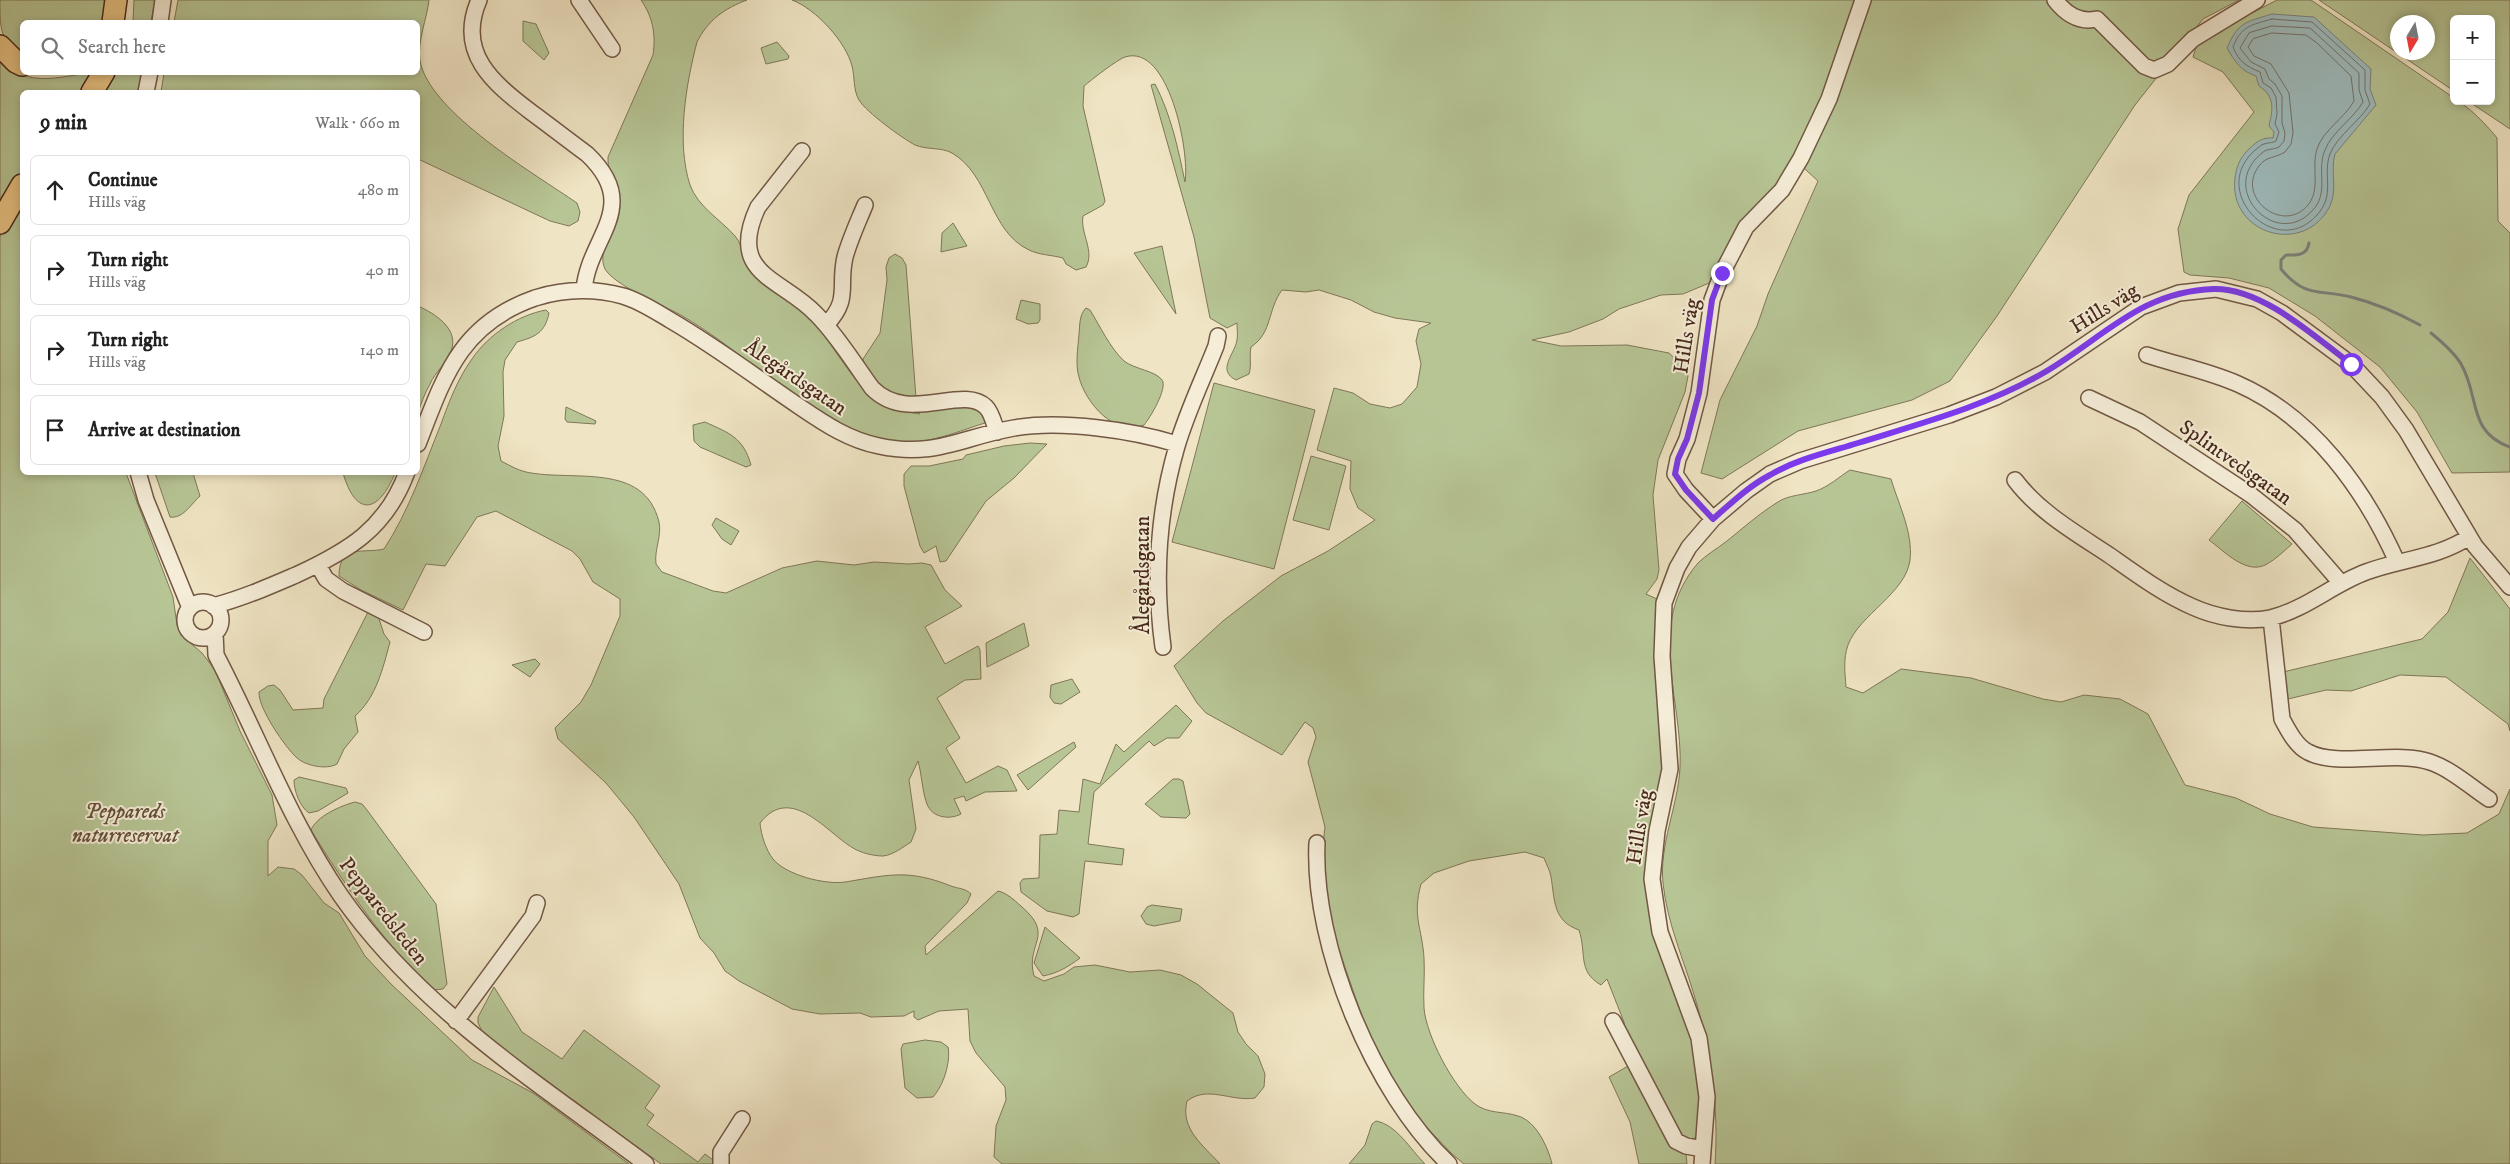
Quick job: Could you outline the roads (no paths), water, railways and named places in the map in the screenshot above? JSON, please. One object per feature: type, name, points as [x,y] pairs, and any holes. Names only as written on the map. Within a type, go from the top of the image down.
[{"type":"highway","points":[[112,20],[116,0]]},
{"type":"highway","points":[[126,20],[128,0]]},
{"type":"highway","points":[[0,46],[20,64]]},
{"type":"highway","points":[[93,90],[102,75]]},
{"type":"highway","points":[[0,223],[20,188]]},
{"type":"street","points":[[160,20],[163,0]]},
{"type":"street","points":[[480,0],[475,12],[473,38],[480,63],[487,74],[504,92],[587,154],[596,163],[607,180],[611,201],[610,220],[585,278],[584,290]]},
{"type":"street","points":[[579,0],[612,49]]},
{"type":"street","name":"Hills väg","points":[[1713,519],[1686,490],[1675,474],[1678,459],[1687,439],[1699,393],[1712,300],[1722,273],[1746,227],[1782,190],[1801,158],[1829,99],[1863,0]]},
{"type":"street","points":[[2055,0],[2074,18],[2084,20],[2097,19],[2144,66],[2154,70],[2168,64],[2193,39],[2257,0]]},
{"type":"street","points":[[146,90],[149,75]]},
{"type":"street","name":"Ålegårdsgatan","points":[[802,151],[758,207],[752,222],[749,246],[758,269],[763,275],[813,311],[872,388],[887,399],[904,405],[955,401],[978,402],[988,410],[997,432]]},
{"type":"street","points":[[826,326],[838,312],[842,302],[845,257],[865,205]]},
{"type":"street","name":"Hills väg","points":[[1702,1157],[1707,1097],[1699,1038],[1660,932],[1652,879],[1658,831],[1670,769],[1662,656],[1664,603],[1670,585],[1689,547],[1713,519],[1746,491],[1777,471],[1800,461],[1949,415],[1996,398],[2045,372],[2141,307],[2179,293],[2216,289],[2257,299],[2311,334],[2351,364],[2382,397],[2406,430],[2469,537],[2510,587]]},
{"type":"street","name":"Ålegårdsgatan","points":[[420,439],[449,368],[460,350],[486,325],[506,310],[518,304],[548,294],[584,290],[621,296],[652,308],[690,331],[824,424],[865,442],[900,450],[936,449],[997,432],[1029,426],[1073,427],[1146,434],[1177,444]]},
{"type":"street","name":"Ålegårdsgatan","points":[[1163,647],[1159,600],[1160,530],[1170,469],[1177,444],[1216,346],[1218,336]]},
{"type":"street","points":[[2147,355],[2215,375],[2240,385],[2265,399],[2309,431],[2356,488],[2384,534],[2397,562]]},
{"type":"street","name":"Splintvedsgatan","points":[[2089,398],[2140,422],[2250,495],[2295,530],[2342,583]]},
{"type":"street","name":"Pepparedsleden","points":[[139,475],[146,500],[190,608],[186,618],[186,625],[216,655],[297,820],[341,896],[399,968],[456,1021],[646,1164]]},
{"type":"street","points":[[190,608],[197,603],[209,604],[251,595],[318,564],[353,545],[377,523],[399,495],[406,475]]},
{"type":"street","points":[[2015,480],[2028,498],[2170,596],[2193,608],[2220,616],[2249,619],[2271,618],[2308,603],[2342,583],[2397,562],[2431,555],[2469,537]]},
{"type":"street","points":[[318,564],[326,579],[343,591],[424,632]]},
{"type":"street","name":"Pepparedsleden","points":[[178,575],[219,613],[216,655]]},
{"type":"street","points":[[199,637],[207,637],[251,595]]},
{"type":"street","points":[[2271,618],[2282,719],[2298,743],[2308,752],[2346,758],[2407,758],[2430,762],[2489,799]]},
{"type":"street","points":[[1317,843],[1317,883],[1320,902],[1340,978],[1355,1018],[1381,1073],[1398,1103],[1429,1144],[1449,1164]]},
{"type":"street","points":[[456,1021],[533,916],[537,904]]},
{"type":"street","points":[[1613,1021],[1676,1141],[1702,1157]]},
{"type":"street","points":[[721,1164],[720,1152],[742,1119]]},
{"type":"water","points":[[2272,14],[2314,17],[2371,69],[2370,89],[2376,105],[2335,154],[2333,167],[2334,187],[2330,206],[2318,222],[2303,231],[2287,234],[2270,232],[2255,225],[2243,213],[2236,197],[2235,178],[2240,160],[2258,141],[2265,138],[2273,138],[2274,132],[2269,126],[2272,103],[2268,94],[2259,86],[2256,76],[2239,65],[2227,48],[2235,33],[2244,24]]},
{"type":"waterway","points":[[2309,243],[2304,253],[2286,255],[2281,260],[2281,269],[2298,285],[2314,291],[2369,302],[2395,312],[2420,325]]},
{"type":"waterway","points":[[2431,333],[2451,351],[2461,364],[2471,388],[2476,412],[2487,432],[2496,440],[2510,447]]},
{"type":"park label","name":"Peppareds naturreservat","points":[[125,823]]}]
